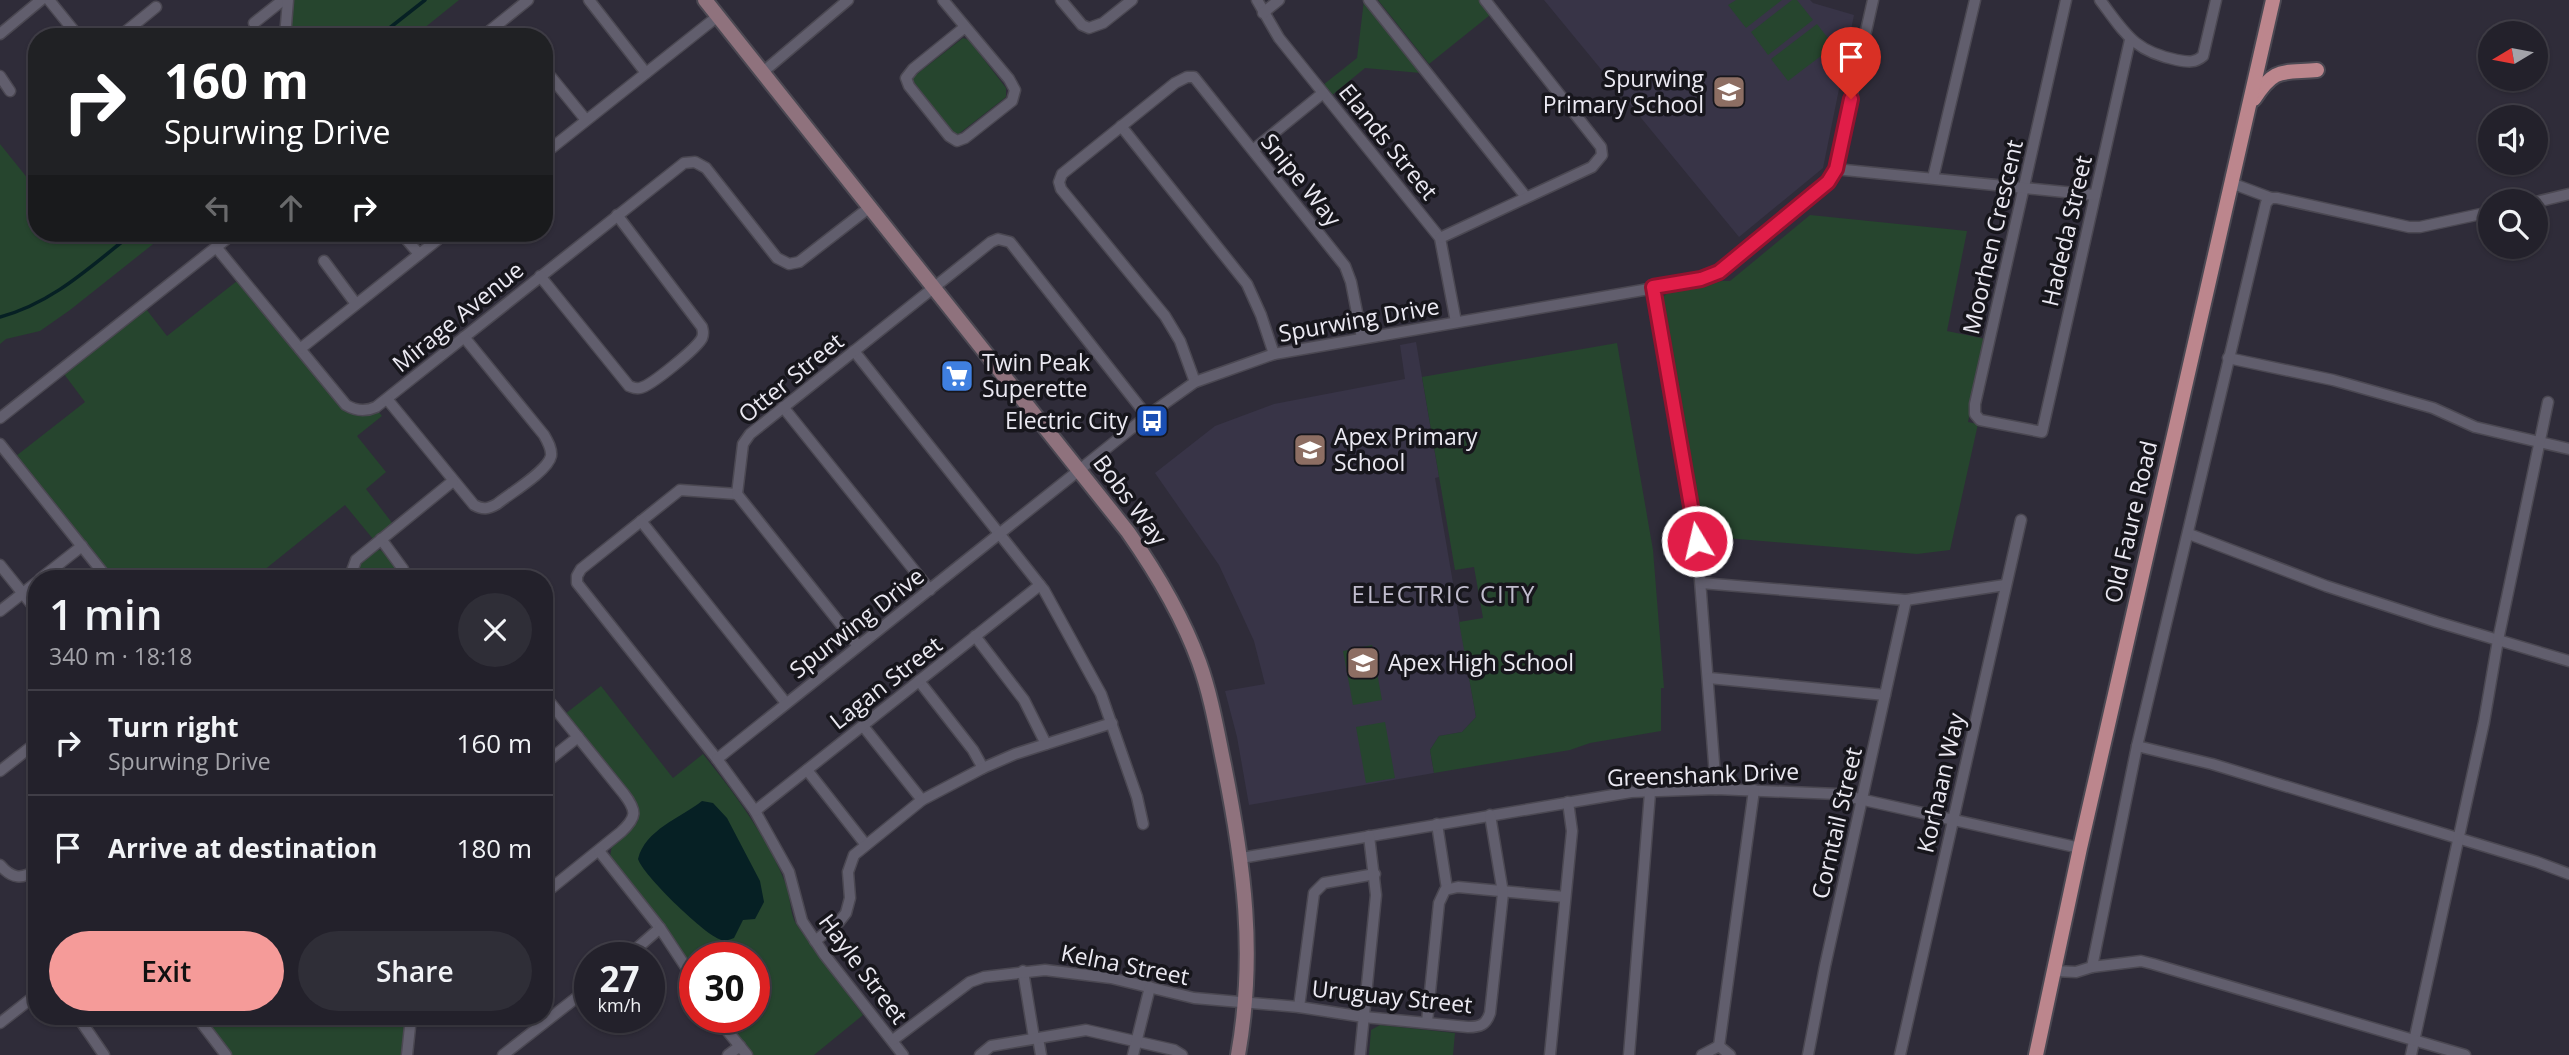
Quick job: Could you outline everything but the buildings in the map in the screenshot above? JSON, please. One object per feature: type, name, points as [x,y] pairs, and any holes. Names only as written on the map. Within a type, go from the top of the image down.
[{"type":"main road","name":"Old Faure Road","points":[[2036,1055],[2080,848],[2273,0]]},
{"type":"main road","points":[[2248,107],[2273,75],[2317,70]]},
{"type":"street","points":[[0,34],[41,0]]},
{"type":"street","points":[[49,0],[72,28]]},
{"type":"street","points":[[254,23],[286,0]]},
{"type":"street","points":[[285,28],[286,0]]},
{"type":"street","points":[[492,28],[528,0]]},
{"type":"street","points":[[589,0],[646,72]]},
{"type":"street","name":"Bobs Way","points":[[705,0],[1128,532],[1162,583],[1199,661],[1215,723],[1241,858],[1248,932],[1246,1003],[1238,1055]]},
{"type":"street","points":[[943,0],[1009,79],[1015,90],[1012,101],[965,138],[957,141],[941,126],[909,86],[906,78],[913,69],[965,27]]},
{"type":"street","points":[[1061,0],[1082,25],[1089,28],[1103,23],[1132,0]]},
{"type":"street","name":"Elands Street","points":[[1257,0],[1262,13],[1279,38],[1440,238],[1456,322]]},
{"type":"street","points":[[1262,13],[1279,0]]},
{"type":"street","points":[[1369,0],[1526,197]]},
{"type":"street","points":[[1440,238],[1597,163],[1602,155],[1601,147],[1485,0]]},
{"type":"street","name":"Spurwing Drive","points":[[717,759],[1147,416],[1195,382],[1274,354],[1701,279],[1719,272],[1820,190],[1836,169],[1873,0]]},
{"type":"street","points":[[1933,178],[1975,0]]},
{"type":"street","name":"Moorhen Crescent","points":[[2042,432],[1984,421],[1977,417],[1974,409],[2066,0]]},
{"type":"street","points":[[2100,0],[2130,40],[2148,52],[2189,62],[2203,56],[2216,0]]},
{"type":"street","points":[[763,72],[841,3]]},
{"type":"street","points":[[130,28],[156,7]]},
{"type":"street","points":[[553,147],[718,16]]},
{"type":"street","name":"Hadeda Street","points":[[2042,432],[2130,40]]},
{"type":"street","points":[[0,76],[10,91]]},
{"type":"street","name":"Snipe Way","points":[[1121,127],[1175,83],[1187,77],[1194,77],[1345,266],[1351,282],[1362,338]]},
{"type":"street","points":[[553,79],[586,120]]},
{"type":"street","points":[[1252,150],[1323,93]]},
{"type":"street","points":[[1195,382],[1180,341],[1170,323],[1061,188],[1059,178],[1062,174],[1121,127],[1247,284],[1274,354]]},
{"type":"street","name":"Mirage Avenue","points":[[216,247],[350,408],[362,411],[372,410],[387,399],[679,166],[689,162],[699,163],[706,168],[777,258],[789,264],[803,260],[870,207]]},
{"type":"street","points":[[1836,169],[2095,195]]},
{"type":"street","points":[[2231,183],[2271,198],[2409,227],[2478,215]]},
{"type":"street","points":[[2548,199],[2569,194]]},
{"type":"street","points":[[2092,967],[2137,746],[2263,211],[2271,198]]},
{"type":"street","points":[[540,276],[629,386],[644,387],[669,368],[702,339],[702,327],[617,215]]},
{"type":"street","name":"Otter Street","points":[[737,494],[745,439],[998,239],[1006,240],[1147,416]]},
{"type":"street","points":[[0,418],[222,242]]},
{"type":"street","points":[[409,242],[419,254]]},
{"type":"street","points":[[300,349],[434,242]]},
{"type":"street","points":[[324,261],[356,304]]},
{"type":"street","points":[[1653,287],[1685,465],[1701,583],[1716,789]]},
{"type":"street","points":[[387,399],[453,481],[474,505],[480,508],[490,508],[542,469],[551,457],[544,435],[464,337]]},
{"type":"street","points":[[855,351],[1040,584],[1101,694],[1143,824]]},
{"type":"street","points":[[2228,358],[2358,386],[2433,408],[2475,427],[2540,440],[2569,449]]},
{"type":"street","points":[[2411,1055],[2484,722],[2498,640],[2548,402]]},
{"type":"street","points":[[783,407],[930,590]]},
{"type":"street","points":[[0,444],[101,570]]},
{"type":"street","points":[[0,464],[10,456]]},
{"type":"street","points":[[352,570],[355,560],[453,481]]},
{"type":"street","points":[[786,704],[641,521],[680,490],[737,494],[858,646]]},
{"type":"street","name":"Korhaan Way","points":[[1900,1055],[2021,520]]},
{"type":"street","name":"Hayle Street","points":[[641,521],[581,569],[577,580],[581,591],[717,759],[755,811],[789,872],[799,915],[815,941],[904,1055]]},
{"type":"street","points":[[2189,534],[2339,590],[2569,661]]},
{"type":"street","points":[[381,539],[403,570]]},
{"type":"street","points":[[51,570],[82,546]]},
{"type":"street","points":[[0,565],[28,600]]},
{"type":"street","points":[[1701,583],[1906,600],[2006,586]]},
{"type":"street","name":"Lagan Street","points":[[755,811],[1040,584]]},
{"type":"street","points":[[0,611],[28,588]]},
{"type":"street","name":"Corntail Street","points":[[1808,1055],[1825,966],[1906,600]]},
{"type":"street","points":[[975,636],[1024,700],[1046,744]]},
{"type":"street","points":[[1709,678],[1885,695]]},
{"type":"street","points":[[919,681],[972,750],[982,768]]},
{"type":"street","points":[[553,706],[634,809],[632,822],[553,887]]},
{"type":"street","points":[[815,941],[846,914],[849,903],[849,866],[854,855],[922,800],[982,768],[1112,723]]},
{"type":"street","points":[[863,726],[922,800]]},
{"type":"street","points":[[553,757],[578,737]]},
{"type":"street","points":[[2137,746],[2212,764],[2569,874]]},
{"type":"street","points":[[0,771],[28,749]]},
{"type":"street","points":[[807,770],[866,845]]},
{"type":"street","name":"Greenshank Drive","points":[[1241,858],[1631,792],[1716,789],[1810,791],[1862,798],[2080,848]]},
{"type":"street","points":[[1719,1046],[1754,790]]},
{"type":"street","points":[[1629,1055],[1650,793]]},
{"type":"street","points":[[1550,1055],[1572,831],[1568,802]]},
{"type":"street","points":[[1490,815],[1503,892]]},
{"type":"street","points":[[1437,824],[1447,889]]},
{"type":"street","points":[[1360,1055],[1376,895],[1368,836]]},
{"type":"street","points":[[599,850],[679,957]]},
{"type":"street","points":[[0,865],[10,876],[28,874]]},
{"type":"street","points":[[1299,1007],[1314,893],[1324,883],[1375,874]]},
{"type":"street","points":[[1427,1022],[1439,903],[1447,889],[1458,887],[1565,897]]},
{"type":"street","name":"Uruguay Street","points":[[1246,1003],[1476,1027],[1488,1021],[1503,892]]},
{"type":"street","points":[[646,942],[660,928]]},
{"type":"street","points":[[2054,971],[2076,972],[2092,967],[2141,961],[2465,1055]]},
{"type":"street","name":"Kelna Street","points":[[893,1040],[963,985],[984,977],[1023,971],[1045,970],[1111,978],[1194,998],[1246,1003]]},
{"type":"street","points":[[1023,971],[1041,1055]]},
{"type":"street","points":[[1133,1055],[1150,987]]},
{"type":"street","points":[[553,1015],[574,999]]},
{"type":"street","points":[[0,1023],[28,1001]]},
{"type":"street","points":[[83,1025],[104,1055]]},
{"type":"street","points":[[203,1025],[226,1055]]},
{"type":"street","points":[[407,1055],[410,1025]]},
{"type":"street","points":[[503,1055],[541,1025]]},
{"type":"street","points":[[980,1055],[991,1046],[1086,1030],[1174,1050],[1182,1055]]},
{"type":"street","points":[[729,1033],[747,1055]]},
{"type":"street","points":[[728,1055],[740,1046]]},
{"type":"street","points":[[1702,1055],[1719,1046]]},
{"type":"street","points":[[1719,1046],[1730,1055]]},
{"type":"shaded area","name":"Spurwing Primary School","points":[[1544,0],[1810,0],[1854,15],[1823,168],[1739,237]]},
{"type":"shaded area","name":"Apex High School","points":[[1416,342],[1439,477],[1435,478],[1476,717],[1462,732],[1439,736],[1430,750],[1434,773],[1249,805],[1237,737],[1225,691],[1265,684],[1254,641],[1219,565],[1155,473],[1215,426],[1274,404],[1405,379],[1400,345]]},
{"type":"shaded area","points":[[702,801],[713,803],[727,818],[760,881],[764,902],[755,919],[743,920],[734,938],[726,940],[711,934],[687,915],[650,877],[638,859],[648,840],[656,832]]},
{"type":"green space","points":[[293,0],[459,0],[424,28],[290,28]]},
{"type":"green space","points":[[1364,0],[1421,73],[1365,68],[1331,96],[1323,85],[1357,58]]},
{"type":"green space","points":[[1378,0],[1479,0],[1490,15],[1429,64]]},
{"type":"green space","points":[[1736,0],[1782,0],[1746,28],[1728,5]]},
{"type":"green space","points":[[1792,0],[1797,0],[1813,20],[1768,55],[1751,32]]},
{"type":"green space","points":[[1817,24],[1834,46],[1788,81],[1771,59]]},
{"type":"green space","points":[[963,38],[969,40],[1006,88],[1006,97],[956,136],[913,81],[913,77]]},
{"type":"green space","points":[[0,144],[28,179],[28,242],[156,242],[40,331],[6,339],[0,344]]},
{"type":"green space","points":[[1810,215],[1967,231],[1947,331],[1986,339],[1968,422],[1978,424],[1950,550],[1917,554],[1702,536],[1662,298],[1683,287],[1730,281]]},
{"type":"green space","points":[[237,281],[343,408],[360,415],[378,411],[382,416],[357,436],[386,472],[366,489],[393,524],[373,539],[345,505],[264,570],[107,570],[16,456],[85,402],[61,370],[143,305],[167,336]]},
{"type":"green space","points":[[1617,343],[1653,550],[1664,688],[1661,688],[1661,731],[1590,743],[1570,750],[1434,773],[1430,750],[1439,736],[1462,732],[1476,717],[1459,622],[1483,618],[1474,567],[1455,570],[1422,377]]},
{"type":"green space","points":[[380,550],[386,554],[398,570],[358,570],[358,564],[372,551]]},
{"type":"green space","points":[[1372,645],[1382,700],[1353,705],[1343,651]]},
{"type":"green space","points":[[601,686],[673,778],[703,754],[738,799],[769,848],[787,887],[796,924],[863,1015],[814,1055],[752,1055],[735,1033],[770,1033],[770,942],[679,942],[679,948],[610,857],[612,845],[637,823],[639,809],[565,714]]},
{"type":"green space","points":[[1385,722],[1395,778],[1366,783],[1356,727]]},
{"type":"green space","points":[[208,1025],[406,1025],[403,1055],[232,1055]]},
{"type":"green space","points":[[1380,1025],[1455,1033],[1453,1055],[1369,1055],[1371,1030]]},
{"type":"waterway","points":[[389,28],[425,0]]},
{"type":"waterway","points":[[0,317],[19,311],[54,293],[122,242]]},
{"type":"place","name":"Spurwing Primary School","points":[[1729,92]]},
{"type":"place","name":"Twin Peak Superette","points":[[957,376]]},
{"type":"place","name":"Electric City","points":[[1152,421]]},
{"type":"place","name":"Apex Primary School","points":[[1310,450]]},
{"type":"place","name":"Apex High School","points":[[1363,663]]},
{"type":"district","name":"ELECTRIC CITY","points":[[1444,595]]},
{"type":"route","points":[[1697,541],[1653,287],[1701,279],[1719,272],[1820,190],[1836,169],[1851,99]]}]
